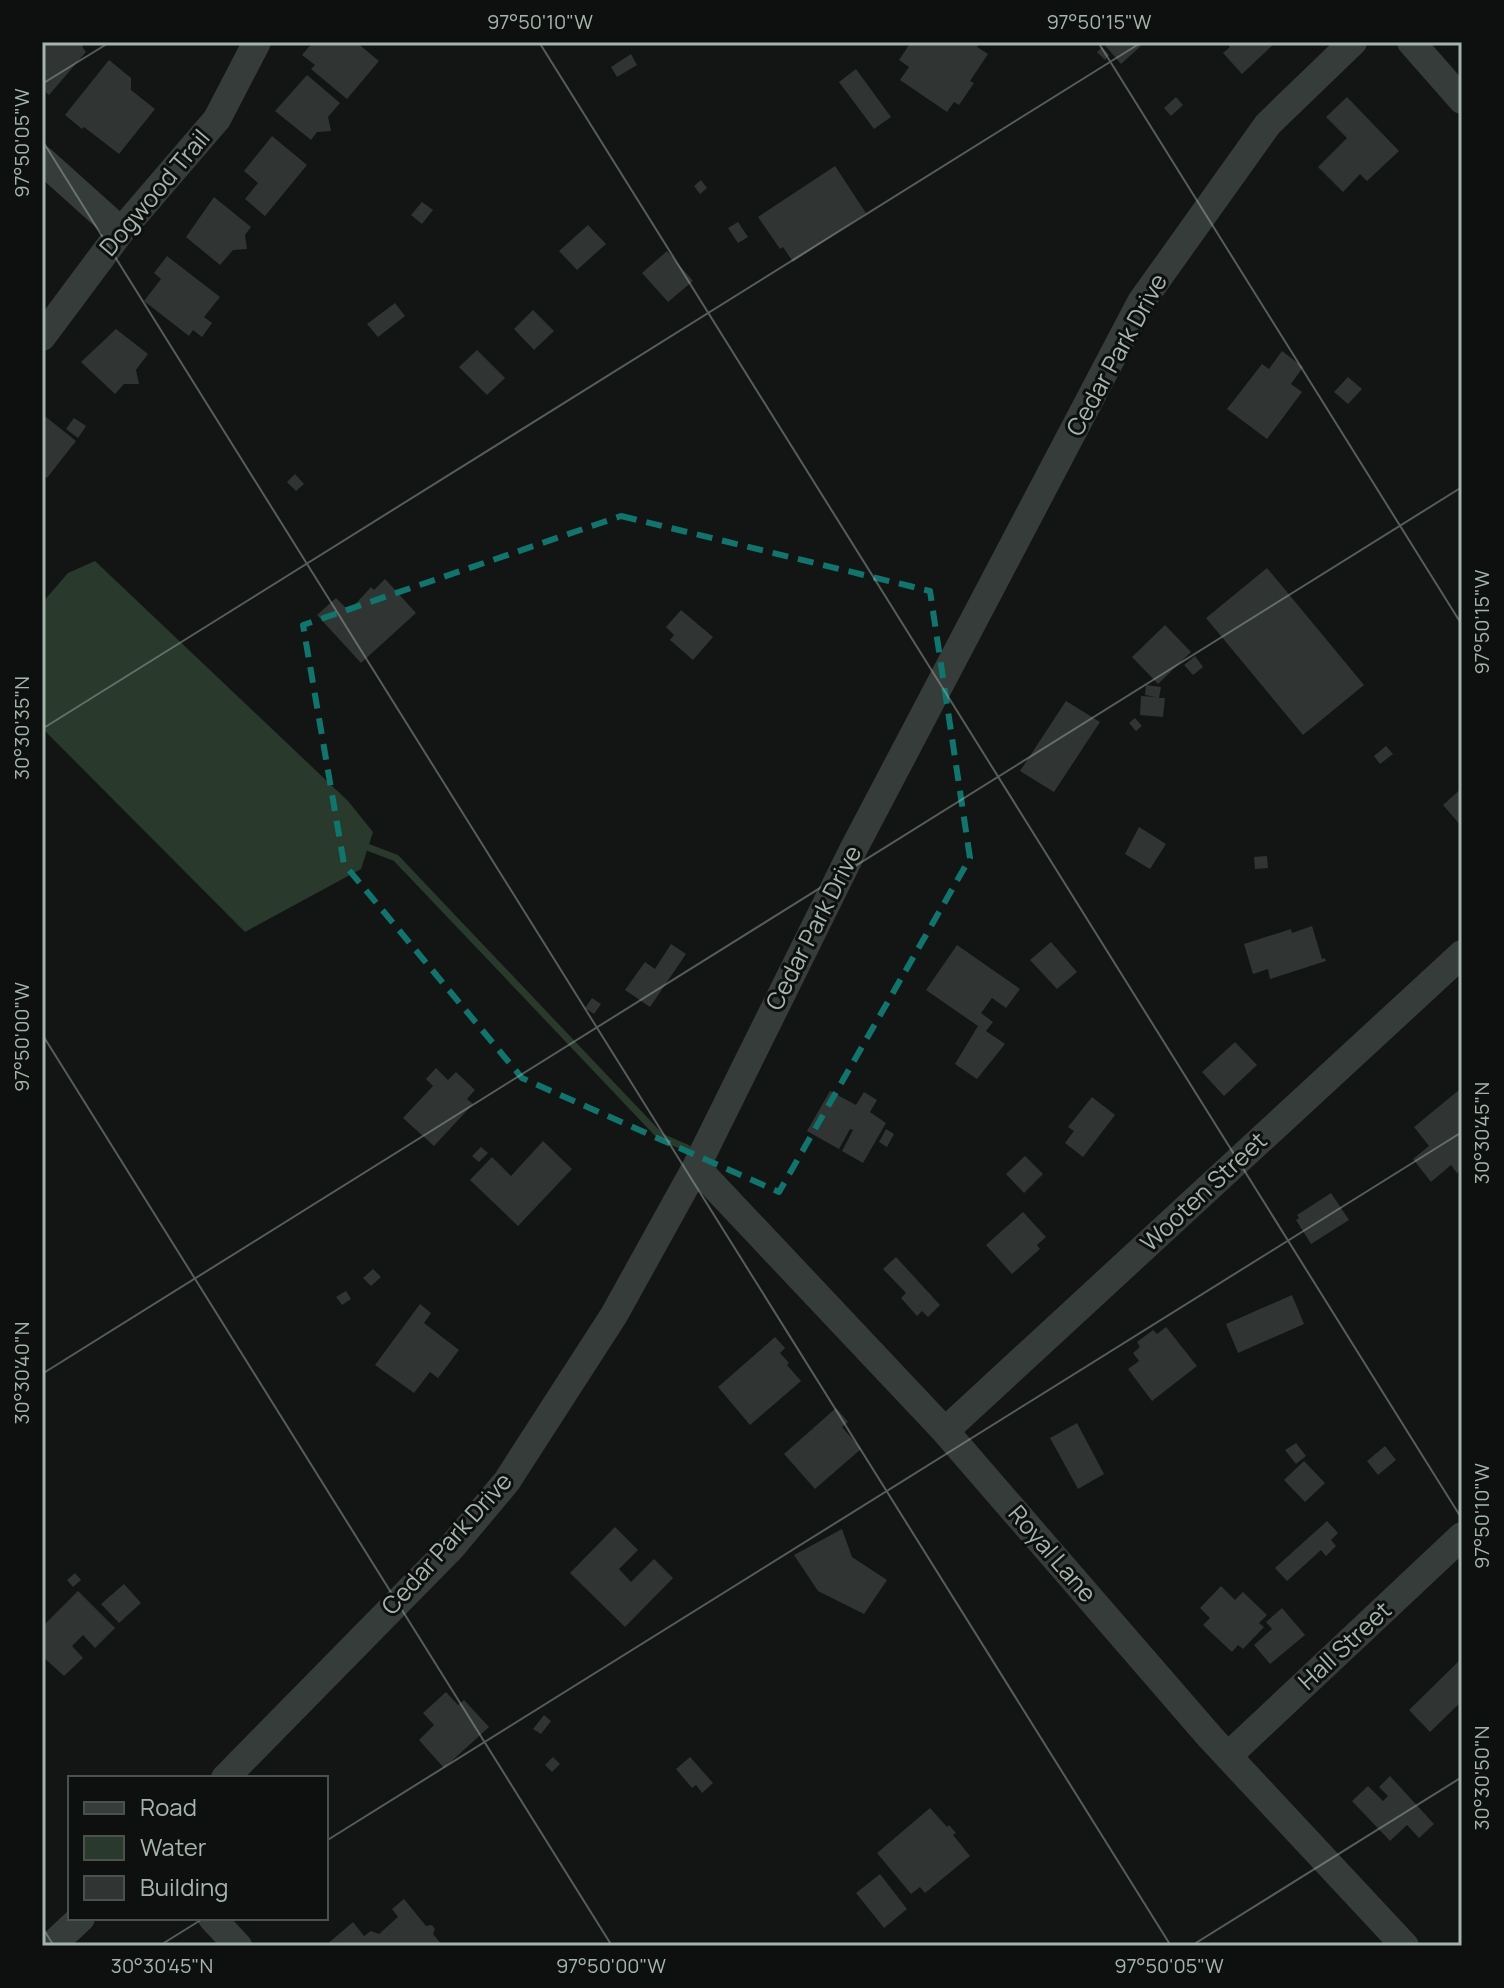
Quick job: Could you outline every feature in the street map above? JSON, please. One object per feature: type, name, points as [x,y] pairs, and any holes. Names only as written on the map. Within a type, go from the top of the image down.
[{"type":"street","name":"Dogwood Trail","points":[[42,337],[121,231],[217,119],[257,42]]},
{"type":"street","name":"Cedar Park Drive","points":[[227,1776],[451,1548],[507,1481],[614,1315],[696,1167],[854,848],[1141,302],[1268,124],[1353,42]]},
{"type":"street","points":[[1411,42],[1462,100]]},
{"type":"street","points":[[42,160],[121,231]]},
{"type":"street","name":"Wooten Street","points":[[945,1431],[1462,954]]},
{"type":"street","name":"Royal Lane","points":[[696,1167],[945,1431],[1228,1756],[1405,1946]]},
{"type":"street","name":"Hall Street","points":[[1228,1756],[1462,1536]]},
{"type":"street","points":[[51,1946],[79,1920]]},
{"type":"street","points":[[214,1920],[238,1946]]},
{"type":"highlighted area","points":[[621,516],[930,591],[970,858],[779,1192],[522,1078],[344,864],[303,625]]},
{"type":"water","points":[[95,561],[348,801],[373,832],[361,869],[245,932],[42,728],[42,603],[68,573]]},
{"type":"building","points":[[42,42],[82,42],[86,52],[49,95],[42,89]]},
{"type":"building","points":[[313,42],[356,42],[379,61],[347,99],[311,69],[315,65],[302,55]]},
{"type":"building","points":[[911,42],[980,42],[977,47],[988,54],[959,105],[954,102],[947,112],[900,80],[909,67],[899,60]]},
{"type":"building","points":[[1104,42],[1141,42],[1143,44],[1121,64]]},
{"type":"building","points":[[1226,42],[1276,42],[1242,74],[1223,53],[1230,47]]},
{"type":"building","points":[[1102,47],[1109,55],[1105,60],[1097,52]]},
{"type":"building","points":[[631,54],[637,65],[617,77],[611,67]]},
{"type":"building","points":[[109,60],[131,78],[131,90],[155,109],[119,154],[65,115]]},
{"type":"building","points":[[856,69],[891,117],[874,129],[839,82]]},
{"type":"building","points":[[307,75],[340,103],[328,117],[331,131],[317,132],[311,140],[275,111]]},
{"type":"building","points":[[1176,97],[1183,105],[1171,116],[1164,108]]},
{"type":"building","points":[[1347,97],[1399,151],[1367,181],[1360,174],[1343,192],[1318,167],[1347,138],[1326,117]]},
{"type":"building","points":[[272,136],[307,165],[265,216],[245,199],[258,183],[244,171]]},
{"type":"building","points":[[835,166],[866,213],[793,262],[758,217]]},
{"type":"building","points":[[701,180],[707,188],[700,194],[694,186]]},
{"type":"building","points":[[214,197],[251,227],[245,235],[247,249],[233,250],[220,265],[186,237]]},
{"type":"building","points":[[422,202],[433,210],[422,224],[411,215]]},
{"type":"building","points":[[738,222],[748,237],[738,243],[728,228]]},
{"type":"building","points":[[588,225],[606,244],[577,270],[559,251]]},
{"type":"building","points":[[667,251],[693,281],[668,302],[642,273]]},
{"type":"building","points":[[167,256],[220,297],[204,317],[212,323],[202,337],[193,330],[189,336],[144,301],[161,279],[154,273]]},
{"type":"building","points":[[395,303],[405,316],[378,337],[367,324]]},
{"type":"building","points":[[533,310],[554,331],[534,350],[514,329]]},
{"type":"building","points":[[116,329],[148,354],[136,370],[139,384],[124,384],[115,394],[81,362]]},
{"type":"building","points":[[477,350],[505,378],[487,395],[459,367]]},
{"type":"building","points":[[1282,351],[1303,367],[1291,384],[1302,392],[1267,439],[1227,409],[1262,364],[1269,369]]},
{"type":"building","points":[[1348,377],[1362,389],[1348,404],[1334,392]]},
{"type":"building","points":[[46,417],[76,441],[47,478],[42,474],[42,421]]},
{"type":"building","points":[[74,418],[86,426],[78,438],[66,429]]},
{"type":"building","points":[[295,474],[304,484],[296,491],[287,482]]},
{"type":"building","points":[[1267,568],[1364,685],[1303,735],[1206,618]]},
{"type":"building","points":[[385,579],[416,613],[361,663],[317,615],[336,598],[349,611],[371,587],[374,590]]},
{"type":"building","points":[[681,610],[713,637],[693,660],[670,640],[674,635],[666,627]]},
{"type":"building","points":[[1165,625],[1191,652],[1158,684],[1132,657]]},
{"type":"building","points":[[1195,656],[1203,667],[1193,675],[1184,665]]},
{"type":"building","points":[[1146,685],[1161,687],[1159,698],[1165,698],[1163,717],[1140,715],[1141,696],[1156,697],[1145,695]]},
{"type":"building","points":[[1066,701],[1100,722],[1054,792],[1020,771]]},
{"type":"building","points":[[1135,718],[1142,726],[1136,731],[1129,723]]},
{"type":"building","points":[[1386,746],[1393,754],[1380,764],[1374,756]]},
{"type":"building","points":[[1462,788],[1462,827],[1443,805]]},
{"type":"building","points":[[1139,827],[1166,844],[1150,869],[1125,854]]},
{"type":"building","points":[[1267,856],[1268,868],[1255,869],[1254,857]]},
{"type":"building","points":[[1312,926],[1322,959],[1326,961],[1270,979],[1268,969],[1253,974],[1244,944],[1291,929],[1292,933]]},
{"type":"building","points":[[1051,942],[1077,972],[1057,989],[1030,960]]},
{"type":"building","points":[[671,944],[686,954],[650,1007],[625,990],[645,962],[655,969]]},
{"type":"building","points":[[957,945],[1020,989],[1006,1008],[992,998],[981,1013],[993,1022],[986,1031],[1005,1044],[977,1079],[955,1064],[978,1026],[926,990]]},
{"type":"building","points":[[592,998],[601,1004],[594,1014],[585,1008]]},
{"type":"building","points":[[1235,1042],[1257,1065],[1224,1096],[1202,1072]]},
{"type":"building","points":[[436,1068],[448,1080],[456,1072],[475,1090],[467,1099],[473,1104],[434,1146],[403,1118],[433,1086],[426,1079]]},
{"type":"building","points":[[1459,1090],[1462,1094],[1462,1169],[1457,1173],[1451,1165],[1431,1182],[1413,1159],[1429,1146],[1414,1127]]},
{"type":"building","points":[[830,1091],[856,1105],[864,1092],[877,1100],[870,1112],[886,1123],[863,1163],[842,1151],[853,1130],[850,1129],[839,1149],[807,1131]]},
{"type":"building","points":[[1092,1097],[1115,1115],[1083,1157],[1065,1143],[1074,1131],[1068,1127]]},
{"type":"building","points":[[886,1129],[894,1134],[887,1147],[879,1142]]},
{"type":"building","points":[[543,1141],[572,1169],[518,1226],[470,1180],[492,1157],[511,1176]]},
{"type":"building","points":[[481,1147],[488,1153],[479,1162],[472,1156]]},
{"type":"building","points":[[1025,1156],[1043,1174],[1024,1193],[1006,1174]]},
{"type":"building","points":[[1331,1193],[1349,1220],[1311,1244],[1296,1220],[1299,1218],[1297,1215]]},
{"type":"building","points":[[1023,1212],[1046,1237],[1037,1245],[1040,1249],[1012,1274],[986,1245]]},
{"type":"building","points":[[896,1257],[940,1305],[928,1317],[922,1311],[917,1316],[901,1298],[906,1293],[883,1269]]},
{"type":"building","points":[[373,1269],[381,1277],[371,1286],[363,1278]]},
{"type":"building","points":[[346,1291],[351,1299],[342,1305],[336,1297]]},
{"type":"building","points":[[1292,1295],[1304,1324],[1238,1353],[1226,1324]]},
{"type":"building","points":[[420,1304],[431,1313],[424,1323],[459,1350],[438,1378],[430,1372],[414,1393],[375,1365]]},
{"type":"building","points":[[1166,1327],[1197,1366],[1152,1401],[1128,1369],[1139,1361],[1133,1353],[1140,1347],[1137,1342],[1153,1330],[1157,1334]]},
{"type":"building","points":[[775,1337],[785,1348],[780,1353],[789,1363],[787,1365],[801,1381],[750,1425],[718,1387]]},
{"type":"building","points":[[836,1408],[848,1422],[842,1427],[861,1449],[815,1489],[784,1454]]},
{"type":"building","points":[[1077,1423],[1104,1474],[1078,1489],[1050,1438]]},
{"type":"building","points":[[1296,1443],[1306,1456],[1296,1464],[1285,1450]]},
{"type":"building","points":[[1385,1446],[1396,1460],[1378,1475],[1367,1461]]},
{"type":"building","points":[[1304,1461],[1325,1483],[1305,1502],[1284,1480]]},
{"type":"building","points":[[1327,1521],[1338,1533],[1331,1540],[1336,1546],[1326,1556],[1321,1550],[1287,1581],[1275,1568]]},
{"type":"building","points":[[615,1527],[638,1550],[619,1569],[631,1582],[654,1559],[673,1578],[625,1627],[570,1573]]},
{"type":"building","points":[[842,1529],[852,1557],[887,1580],[864,1614],[818,1591],[794,1555]]},
{"type":"building","points":[[75,1573],[81,1580],[73,1587],[67,1580]]},
{"type":"building","points":[[124,1584],[141,1603],[119,1623],[101,1604]]},
{"type":"building","points":[[1221,1586],[1235,1600],[1243,1592],[1267,1615],[1259,1623],[1264,1627],[1243,1649],[1238,1645],[1232,1652],[1203,1625],[1210,1618],[1200,1608]]},
{"type":"building","points":[[78,1591],[115,1628],[95,1648],[83,1635],[72,1646],[83,1658],[64,1676],[42,1656],[42,1627]]},
{"type":"building","points":[[1282,1608],[1305,1635],[1270,1664],[1254,1645],[1272,1629],[1266,1622]]},
{"type":"building","points":[[1460,1660],[1462,1701],[1430,1732],[1409,1710]]},
{"type":"building","points":[[446,1692],[458,1705],[464,1700],[489,1727],[444,1768],[419,1740],[434,1725],[423,1713]]},
{"type":"building","points":[[544,1715],[551,1721],[541,1734],[533,1729]]},
{"type":"building","points":[[553,1757],[560,1764],[552,1772],[545,1765]]},
{"type":"building","points":[[690,1757],[713,1783],[702,1793],[696,1785],[692,1788],[676,1769]]},
{"type":"building","points":[[1390,1776],[1434,1824],[1419,1838],[1407,1825],[1390,1841],[1352,1801],[1368,1786],[1383,1801],[1388,1796],[1379,1787]]},
{"type":"building","points":[[930,1808],[956,1833],[953,1835],[970,1856],[925,1893],[920,1887],[911,1894],[877,1853]]},
{"type":"building","points":[[880,1874],[907,1909],[884,1928],[856,1893]]},
{"type":"building","points":[[404,1899],[426,1926],[432,1925],[435,1929],[433,1934],[443,1946],[325,1946],[353,1922],[364,1936],[371,1931],[379,1934],[398,1917],[392,1909]]},
{"type":"waterway","points":[[362,845],[396,858],[661,1137],[687,1148]]}]
